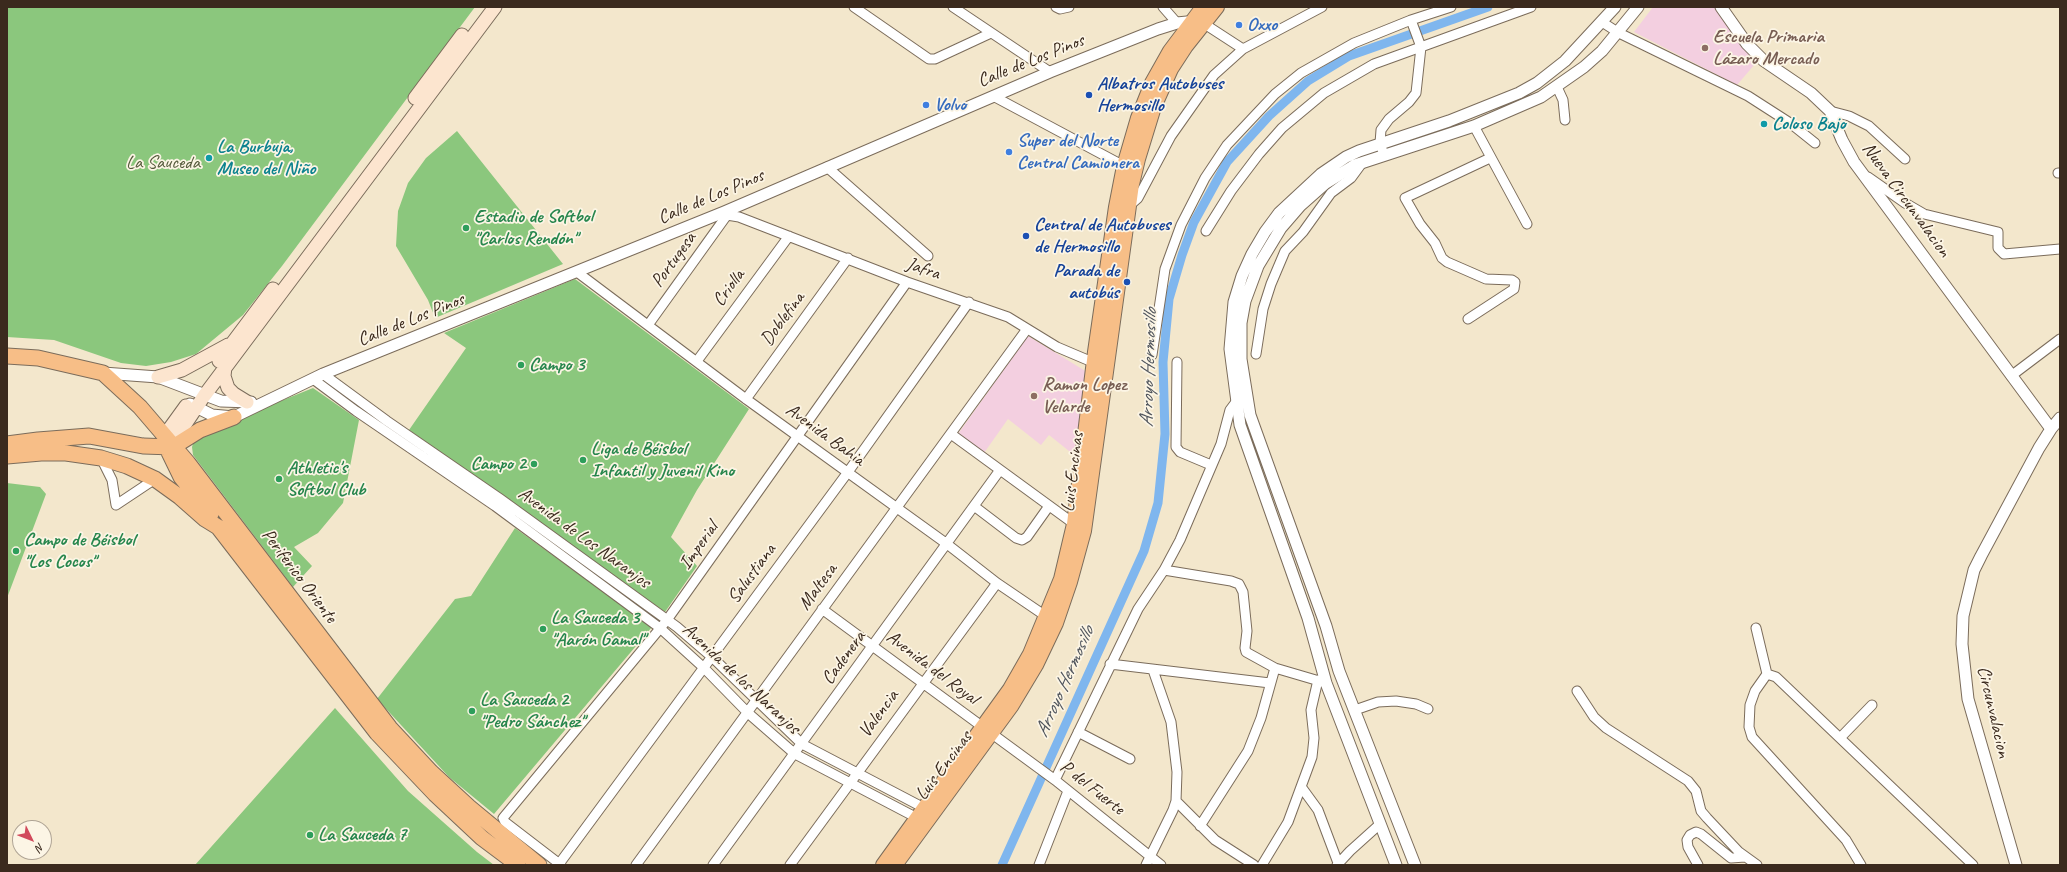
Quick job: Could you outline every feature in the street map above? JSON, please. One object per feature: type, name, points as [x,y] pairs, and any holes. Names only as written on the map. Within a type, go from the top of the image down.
[{"type":"highway","name":"Periferico Oriente","points":[[7,356],[38,358],[103,373],[140,407],[168,443],[188,463],[390,728],[431,772],[468,807],[539,865]]},
{"type":"highway","points":[[7,444],[89,436],[143,446],[168,443],[234,416]]},
{"type":"highway","points":[[168,443],[181,477],[211,514],[218,527]]},
{"type":"highway","name":"Periferico Oriente","points":[[7,456],[41,453],[66,454],[101,458],[127,466],[155,479],[180,497],[205,519],[218,527],[377,733],[435,794],[482,838],[518,865]]},
{"type":"main road","points":[[168,443],[180,432],[192,405],[232,344],[484,7]]},
{"type":"main road","points":[[200,394],[225,367],[495,7]]},
{"type":"main road","points":[[1100,364],[1130,205],[1132,184],[1146,130],[1164,83],[1197,22],[1203,7]]},
{"type":"main road","points":[[882,865],[925,815],[986,730],[1051,620],[1061,580],[1079,527],[1100,364],[1116,212],[1124,166],[1138,118],[1152,83],[1170,51],[1197,22],[1217,7]]},
{"type":"main road","points":[[158,377],[182,370],[232,344]]},
{"type":"main road","points":[[225,367],[224,376],[228,388],[234,394],[247,402]]},
{"type":"main road","name":"Luis Encinas","points":[[895,865],[925,815]]},
{"type":"street","points":[[854,7],[929,59],[935,59],[991,33]]},
{"type":"street","points":[[953,7],[1050,72]]},
{"type":"street","points":[[1056,7],[1060,9],[1069,7]]},
{"type":"street","points":[[1163,7],[1177,23]]},
{"type":"street","points":[[1130,205],[1138,198],[1171,136],[1198,95],[1214,76],[1242,49],[1322,7]]},
{"type":"street","points":[[1152,354],[1165,269],[1181,225],[1205,178],[1227,145],[1275,94],[1301,73],[1354,43],[1411,20],[1451,7]]},
{"type":"street","points":[[1206,231],[1231,191],[1258,154],[1282,128],[1303,109],[1343,81],[1374,64],[1531,7]]},
{"type":"street","points":[[1396,865],[1322,682],[1308,618],[1244,438],[1236,402],[1230,349],[1234,302],[1242,276],[1252,254],[1279,213],[1304,187],[1346,157],[1380,143],[1450,121],[1520,93],[1537,83],[1565,62],[1615,7]]},
{"type":"street","points":[[1415,865],[1339,671],[1326,626],[1264,457],[1247,404],[1241,359],[1241,323],[1250,284],[1258,266],[1281,228],[1300,206],[1326,183],[1362,163],[1474,126],[1519,108],[1557,87],[1584,67],[1619,32],[1638,7]]},
{"type":"street","name":"Nueva Circunvalacion","points":[[1721,7],[1743,38],[1764,61],[1811,93],[1830,111],[1848,152],[2051,429]]},
{"type":"street","points":[[1384,155],[1380,143],[1380,135],[1384,124],[1410,102],[1416,93],[1421,46],[1411,20]]},
{"type":"street","points":[[1197,22],[1242,49]]},
{"type":"street","name":"Calle de Los Pinos","points":[[234,416],[318,376],[725,213],[1050,72],[1158,29],[1177,23],[1197,22]]},
{"type":"street","points":[[1602,22],[1619,32],[1748,96],[1790,123],[1815,143]]},
{"type":"street","points":[[1557,87],[1563,100],[1565,120]]},
{"type":"street","points":[[993,96],[1124,166]]},
{"type":"street","points":[[1830,111],[1854,118],[1869,126],[1905,160]]},
{"type":"street","points":[[1474,126],[1527,224]]},
{"type":"street","points":[[1468,319],[1514,290],[1515,282],[1512,280],[1486,279],[1447,262],[1442,258],[1435,243],[1420,224],[1405,198],[1490,158]]},
{"type":"street","points":[[1256,354],[1263,309],[1271,284],[1285,251],[1303,232],[1332,193],[1351,178],[1362,163]]},
{"type":"street","points":[[827,168],[928,256]]},
{"type":"street","points":[[1864,175],[1905,204],[1924,214],[1998,232],[1998,248],[2004,254],[2060,249]]},
{"type":"street","name":"Jafra","points":[[725,213],[848,258],[907,282],[969,302],[1008,318],[1057,347],[1100,364]]},
{"type":"street","name":"Portugesa","points":[[648,325],[725,213]]},
{"type":"street","name":"Criolla","points":[[697,361],[789,236]]},
{"type":"street","name":"Doblefina","points":[[746,399],[848,258]]},
{"type":"street","name":"Avenida Bahia","points":[[577,272],[746,399],[848,472],[896,509],[947,544],[997,583],[1051,620]]},
{"type":"street","name":"Imperial","points":[[560,864],[504,822],[503,818],[667,620],[907,282]]},
{"type":"street","name":"Salustiana","points":[[560,864],[848,472],[969,302]]},
{"type":"street","name":"Maltesa","points":[[636,865],[757,702],[822,609],[1027,329]]},
{"type":"street","points":[[2011,376],[2060,339]]},
{"type":"street","points":[[1177,362],[1176,447],[1180,452],[1211,465]]},
{"type":"street","points":[[103,373],[158,377],[200,394],[229,402],[267,401]]},
{"type":"street","name":"Avenida de Los Naranjos","points":[[318,376],[375,413],[521,520],[660,628]]},
{"type":"street","points":[[1054,780],[1138,609],[1164,570],[1180,540],[1221,444],[1230,410],[1236,402]]},
{"type":"street","points":[[192,405],[218,416],[234,416]]},
{"type":"street","name":"Circunvalacion","points":[[2016,865],[1968,699],[1962,644],[1964,616],[1974,570],[2051,429],[2060,418]]},
{"type":"street","points":[[951,434],[1079,527]]},
{"type":"street","points":[[101,458],[112,480],[116,504],[155,479]]},
{"type":"street","name":"Cadenera","points":[[713,865],[874,646],[1000,470]]},
{"type":"street","points":[[974,506],[1016,538],[1022,540],[1027,537],[1049,506]]},
{"type":"street","name":"Avenida de Los Naranjos","points":[[521,520],[667,620]]},
{"type":"street","points":[[1287,561],[1301,556]]},
{"type":"street","points":[[1164,570],[1232,581],[1239,584],[1243,592],[1247,631],[1246,652],[1275,668],[1322,682]]},
{"type":"street","name":"Valencia","points":[[790,865],[997,583]]},
{"type":"street","name":"Avenida del Royal","points":[[822,609],[986,730]]},
{"type":"street","name":"Avenida de los Naranjos","points":[[667,620],[712,658],[802,744],[857,774],[925,815]]},
{"type":"street","name":"Avenida de los Naranjos","points":[[660,628],[704,668],[748,713],[795,754],[851,782],[925,815]]},
{"type":"street","points":[[1756,628],[1766,674],[1755,690],[1750,705],[1749,727],[1752,737],[1846,840],[1861,865]]},
{"type":"street","points":[[1110,664],[1270,682]]},
{"type":"street","points":[[1200,826],[1248,751],[1260,718],[1275,668]]},
{"type":"street","points":[[1146,865],[1171,818],[1176,801],[1177,772],[1173,735],[1166,707],[1153,670]]},
{"type":"street","points":[[1766,674],[1776,677],[1973,865]]},
{"type":"street","points":[[1262,865],[1288,822],[1302,788],[1314,747],[1311,710],[1322,682]]},
{"type":"street","points":[[1577,691],[1594,717],[1606,728],[1688,781],[1696,791],[1701,811],[1745,857],[1757,865]]},
{"type":"street","points":[[1355,710],[1378,702],[1396,701],[1416,704],[1428,709]]},
{"type":"street","points":[[1840,738],[1872,705]]},
{"type":"street","name":"P del Fuerte","points":[[986,730],[1054,780],[1151,856],[1160,865]]},
{"type":"street","points":[[1078,732],[1130,758]]},
{"type":"street","points":[[1302,788],[1318,810],[1338,864],[1380,824]]},
{"type":"street","points":[[1039,865],[1068,791]]},
{"type":"street","points":[[1176,801],[1200,826],[1226,848],[1254,865]]},
{"type":"street","points":[[1698,865],[1688,847],[1687,840],[1690,835],[1696,832],[1701,834],[1731,858],[1745,857]]},
{"type":"shaded area","name":"Escuela Primaria Lázaro Mercado","points":[[1653,7],[1717,7],[1755,64],[1737,85],[1634,32]]},
{"type":"shaded area","name":"Ramon Lopez Velarde","points":[[1028,336],[1087,372],[1074,455],[1049,435],[1041,445],[1008,419],[984,453],[958,434]]},
{"type":"green space","name":"La Sauceda","points":[[7,7],[475,7],[282,266],[243,315],[196,354],[171,362],[146,366],[121,363],[54,340],[7,337]]},
{"type":"green space","name":"Estadio de Softbol \"Carlos Rendón\"","points":[[457,131],[563,264],[435,318],[428,300],[396,246],[398,211],[408,183],[426,158]]},
{"type":"green space","name":"Liga de Béisbol Infantil y Juvenil Kino","points":[[575,279],[749,409],[697,490],[671,537],[697,566],[665,612],[409,430],[466,348],[444,333]]},
{"type":"green space","name":"Athletic's Softbol Club","points":[[313,388],[359,420],[343,503],[318,533],[294,547],[312,566],[293,587],[193,455],[192,447],[194,440],[201,433]]},
{"type":"green space","name":"Campo de Béisbol \"Los Cocos\"","points":[[7,483],[40,487],[46,494],[7,598]]},
{"type":"green space","points":[[515,528],[652,627],[494,814],[449,777],[377,699],[455,599],[471,596]]},
{"type":"green space","points":[[335,708],[408,791],[477,852],[494,865],[195,865]]},
{"type":"waterway","name":"Arroyo Hermosillo","points":[[1002,865],[1144,551],[1158,503],[1165,434],[1163,362],[1169,299],[1182,255],[1194,222],[1227,162],[1269,116],[1308,81],[1349,56],[1488,7]]},
{"type":"place","name":"Oxxo","points":[[1239,25]]},
{"type":"place","name":"Escuela Primaria Lázaro Mercado","points":[[1705,48]]},
{"type":"place","name":"Albatros Autobuses Hermosillo","points":[[1089,95]]},
{"type":"place","name":"Volvo","points":[[926,105]]},
{"type":"place","name":"Coloso Bajo","points":[[1764,124]]},
{"type":"place","name":"Super del Norte Central Camionera","points":[[1009,152]]},
{"type":"place","name":"La Burbuja, Museo del Niño","points":[[209,158]]},
{"type":"place","name":"Estadio de Softbol \"Carlos Rendón\"","points":[[466,228]]},
{"type":"place","name":"Central de Autobuses de Hermosillo","points":[[1026,236]]},
{"type":"place","name":"Parada de autobús","points":[[1127,282]]},
{"type":"place","name":"Campo 3","points":[[521,365]]},
{"type":"place","name":"Ramon Lopez Velarde","points":[[1034,396]]},
{"type":"place","name":"Liga de Béisbol Infantil y Juvenil Kino","points":[[583,460]]},
{"type":"place","name":"Campo 2","points":[[534,464]]},
{"type":"place","name":"Athletic's Softbol Club","points":[[279,479]]},
{"type":"place","name":"Campo de Béisbol \"Los Cocos\"","points":[[16,551]]},
{"type":"place","name":"La Sauceda 3 \"Aarón Gamal\"","points":[[543,629]]},
{"type":"place","name":"La Sauceda 2 \"Pedro Sánchez\"","points":[[472,711]]},
{"type":"place","name":"La Sauceda 7","points":[[310,835]]}]
